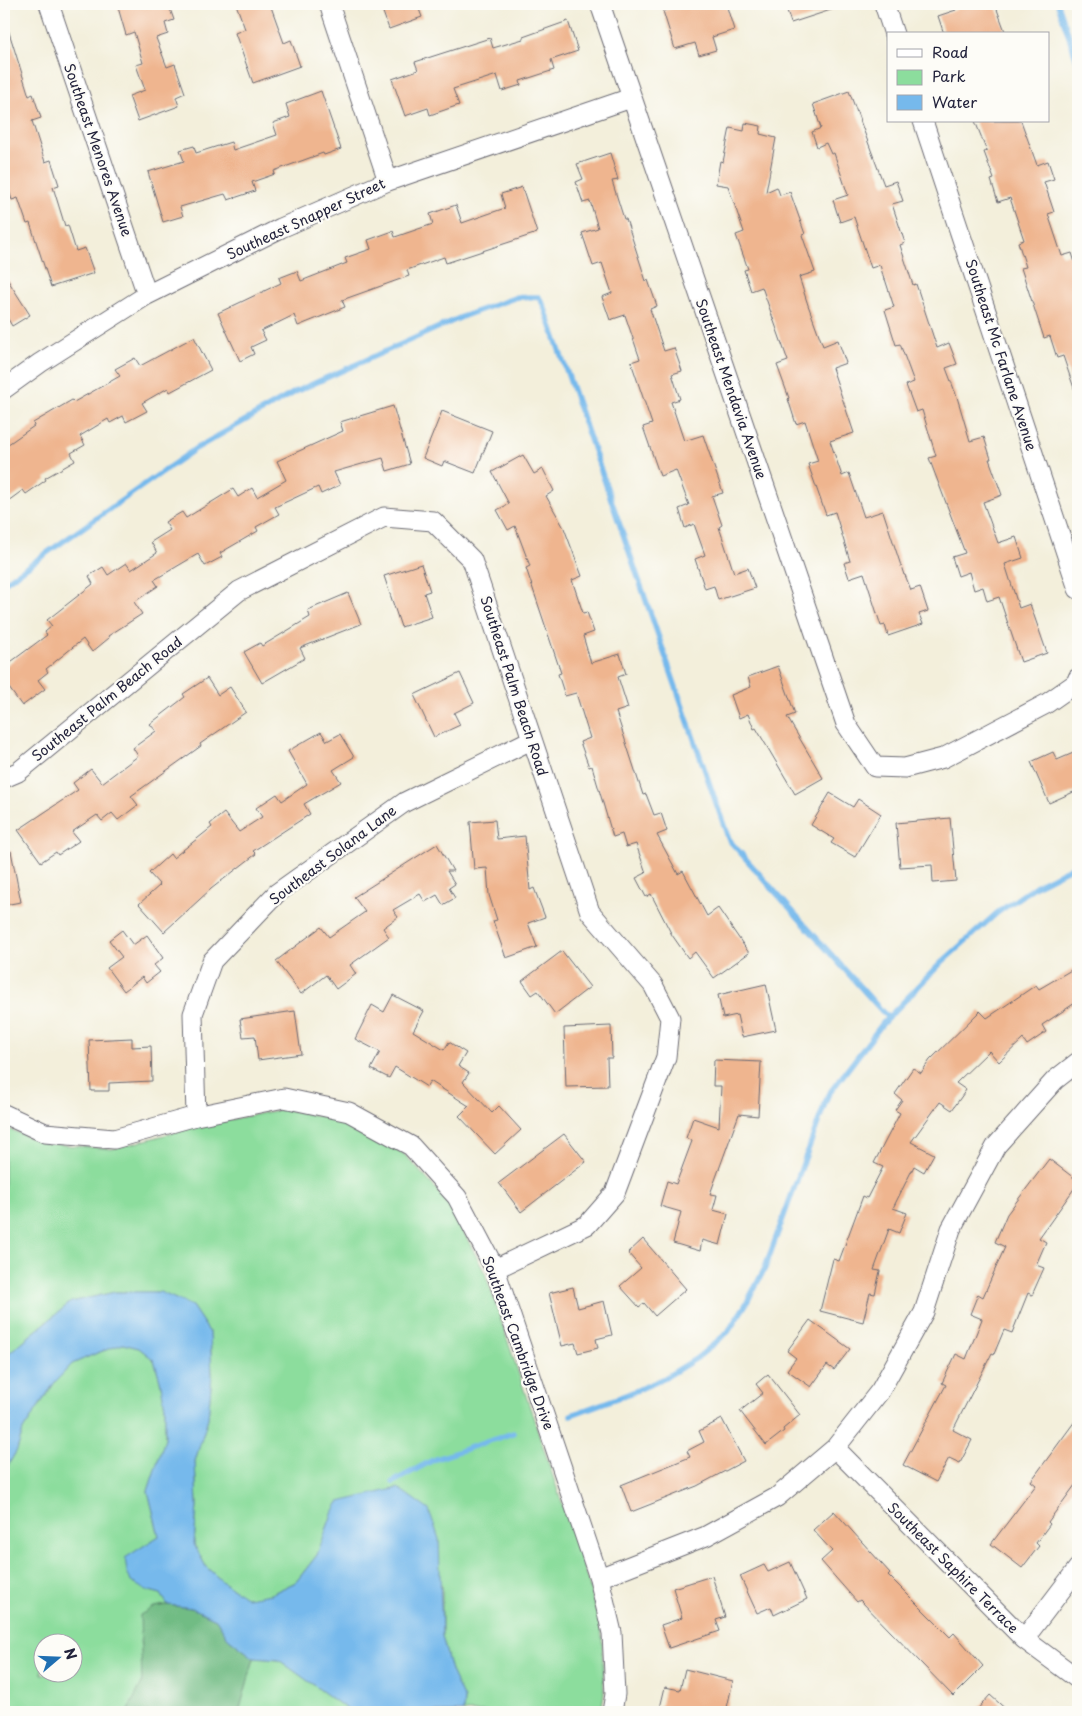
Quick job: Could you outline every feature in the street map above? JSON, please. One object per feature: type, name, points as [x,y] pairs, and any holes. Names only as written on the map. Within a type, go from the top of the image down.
[{"type":"street","name":"Southeast Menores Avenue","points":[[49,4],[147,295]]},
{"type":"street","points":[[328,4],[388,180]]},
{"type":"street","name":"Southeast Mendavia Avenue","points":[[600,4],[846,724],[875,767],[905,768],[943,758],[1046,704],[1076,683],[1078,678]]},
{"type":"street","points":[[884,4],[893,32]]},
{"type":"street","name":"Southeast Snapper Street","points":[[4,390],[40,363],[147,295],[281,228],[388,180],[631,98]]},
{"type":"street","name":"Southeast Mc Farlane Avenue","points":[[923,122],[1078,589]]},
{"type":"street","name":"Southeast Palm Beach Road","points":[[4,778],[18,772],[239,591],[384,517],[434,522],[472,560],[590,912],[653,985],[670,1018],[666,1057],[615,1193],[587,1225],[495,1269]]},
{"type":"street","name":"Southeast Solana Lane","points":[[196,1116],[193,1014],[212,961],[277,894],[405,802],[531,740]]},
{"type":"street","points":[[599,1578],[706,1536],[761,1506],[777,1497],[835,1448],[880,1391],[924,1312],[951,1229],[996,1146],[1055,1080],[1078,1062]]},
{"type":"street","name":"Southeast Cambridge Drive","points":[[4,1114],[44,1133],[114,1139],[196,1116],[284,1098],[349,1112],[411,1146],[457,1196],[495,1269],[599,1578],[612,1633],[615,1694],[612,1712]]},
{"type":"street","name":"Southeast Saphire Terrace","points":[[835,1448],[1024,1640],[1078,1679]]},
{"type":"street","points":[[1024,1640],[1078,1568]]},
{"type":"green space","points":[[283,1109],[345,1121],[404,1154],[448,1202],[485,1273],[588,1581],[602,1635],[604,1694],[601,1712],[463,1712],[464,1699],[451,1671],[442,1636],[442,1585],[332,1514],[317,1555],[296,1582],[271,1594],[247,1599],[224,1583],[206,1567],[194,1544],[197,1505],[195,1461],[208,1418],[212,1375],[210,1333],[192,1306],[159,1292],[115,1292],[71,1302],[4,1357],[4,1127],[43,1143],[112,1149],[198,1126]]},
{"type":"green space","points":[[123,1344],[139,1348],[154,1360],[165,1407],[165,1439],[148,1491],[159,1536],[126,1558],[146,1590],[161,1594],[168,1605],[154,1607],[140,1641],[142,1683],[127,1712],[4,1712],[4,1472],[17,1450],[23,1430],[55,1382],[72,1364]]},
{"type":"green space","points":[[168,1605],[192,1608],[216,1619],[228,1638],[254,1658],[239,1712],[127,1712],[142,1683],[140,1615],[154,1607]]},
{"type":"green space","points":[[254,1658],[279,1660],[351,1712],[239,1712]]},
{"type":"water","points":[[115,1292],[160,1292],[192,1306],[210,1333],[212,1375],[208,1418],[195,1461],[197,1505],[194,1544],[206,1567],[224,1583],[247,1598],[271,1594],[296,1582],[317,1555],[332,1514],[339,1502],[398,1488],[429,1510],[439,1539],[442,1636],[451,1671],[464,1699],[463,1712],[351,1712],[279,1660],[254,1658],[228,1638],[216,1619],[192,1608],[168,1605],[161,1594],[146,1590],[131,1582],[125,1558],[159,1536],[148,1491],[165,1439],[165,1407],[160,1380],[154,1360],[139,1348],[123,1344],[72,1364],[55,1382],[23,1430],[17,1450],[4,1472],[4,1357],[71,1302]]},
{"type":"building","points":[[117,4],[158,4],[160,9],[169,6],[174,20],[165,23],[168,34],[156,38],[167,67],[175,64],[185,93],[176,97],[179,106],[138,121],[129,96],[145,90],[136,65],[143,63],[134,32],[126,35]]},
{"type":"building","points":[[236,4],[270,4],[284,43],[291,40],[300,66],[253,83],[235,33],[245,29]]},
{"type":"building","points":[[380,4],[417,4],[422,17],[389,29]]},
{"type":"building","points":[[686,4],[726,4],[734,30],[712,37],[716,50],[699,55],[695,43],[675,49],[663,11]]},
{"type":"building","points":[[785,4],[840,4],[840,7],[791,23]]},
{"type":"building","points":[[954,4],[995,4],[1005,32],[943,32],[938,16],[956,10]]},
{"type":"building","points":[[568,21],[578,51],[551,60],[554,70],[520,81],[521,85],[502,91],[497,75],[453,89],[459,105],[430,115],[428,108],[405,116],[392,79],[418,70],[415,62],[490,38],[493,48],[523,39],[523,37]]},
{"type":"building","points":[[4,26],[7,26],[29,96],[33,94],[41,118],[32,121],[45,162],[51,160],[59,185],[53,187],[65,226],[68,225],[76,251],[85,248],[94,273],[51,287],[30,223],[27,224],[18,198],[12,200],[4,175],[8,174],[4,159]]},
{"type":"building","points":[[321,91],[341,149],[324,155],[323,153],[274,171],[275,174],[252,182],[255,191],[228,200],[225,194],[180,207],[183,216],[163,222],[148,172],[184,161],[180,150],[194,146],[196,153],[231,142],[233,150],[277,135],[273,123],[290,117],[286,104]]},
{"type":"building","points":[[849,91],[884,185],[896,181],[903,201],[892,204],[905,243],[900,245],[913,285],[916,284],[937,348],[949,343],[957,364],[946,368],[970,441],[984,437],[991,459],[989,459],[1002,495],[983,502],[998,543],[1016,537],[1023,558],[1005,564],[1019,608],[1030,604],[1047,653],[1021,662],[999,597],[987,601],[983,587],[974,590],[969,572],[958,576],[952,557],[965,553],[929,458],[936,456],[922,410],[916,412],[906,385],[914,382],[900,344],[896,345],[885,310],[894,307],[885,279],[880,265],[871,268],[854,217],[840,222],[833,200],[848,195],[834,153],[831,154],[826,143],[817,147],[812,132],[821,128],[813,104]]},
{"type":"building","points":[[975,122],[1021,122],[1037,165],[1048,161],[1054,179],[1044,182],[1054,212],[1048,214],[1062,256],[1072,253],[1078,272],[1078,393],[1076,394],[1063,356],[1057,358],[1050,336],[1044,338],[1021,268],[1026,267],[1018,242],[1024,240],[1010,198],[998,202],[991,180],[994,179],[984,152],[987,151]]},
{"type":"building","points":[[745,123],[761,126],[760,134],[776,138],[766,192],[777,187],[780,195],[790,192],[805,234],[802,235],[815,272],[799,277],[808,305],[823,346],[838,340],[846,363],[832,368],[854,433],[830,441],[842,476],[849,473],[864,517],[883,511],[904,575],[911,590],[920,587],[928,611],[919,614],[923,624],[888,636],[885,625],[881,626],[864,573],[849,578],[844,563],[850,561],[835,512],[826,515],[808,464],[818,461],[805,421],[796,424],[777,365],[788,361],[762,287],[751,291],[744,270],[748,269],[736,235],[744,232],[728,186],[716,184],[720,161],[723,162],[730,128],[744,131]]},
{"type":"building","points":[[610,153],[618,180],[612,181],[646,281],[648,280],[657,306],[650,309],[664,351],[674,348],[682,371],[672,374],[680,399],[671,402],[684,441],[703,435],[723,493],[712,496],[722,525],[719,527],[734,573],[748,568],[755,588],[718,600],[714,586],[705,589],[695,559],[705,555],[694,524],[685,528],[679,509],[689,505],[676,470],[660,476],[643,427],[652,424],[631,362],[640,359],[625,315],[610,320],[602,297],[612,293],[602,263],[593,266],[582,233],[598,228],[590,201],[583,203],[576,182],[583,179],[577,164]]},
{"type":"building","points":[[522,187],[537,233],[446,263],[444,257],[407,270],[409,276],[342,300],[345,307],[298,326],[294,315],[261,331],[266,340],[251,347],[254,354],[240,361],[218,313],[281,283],[279,278],[297,271],[301,281],[347,263],[345,258],[371,249],[368,240],[393,231],[395,237],[433,224],[430,214],[456,205],[462,223],[505,208],[501,194]]},
{"type":"building","points":[[4,274],[30,315],[12,326],[4,312]]},
{"type":"building","points":[[194,337],[211,370],[170,392],[168,388],[142,403],[147,411],[126,422],[123,416],[110,423],[108,419],[80,436],[85,445],[71,453],[75,461],[45,478],[46,480],[26,494],[23,490],[4,504],[4,447],[34,426],[33,423],[72,400],[74,402],[120,376],[115,369],[135,358],[140,366]]},
{"type":"building","points":[[393,406],[410,464],[387,471],[383,458],[334,472],[340,485],[321,494],[318,487],[275,507],[279,514],[256,527],[258,531],[220,553],[222,557],[205,566],[198,554],[154,580],[158,586],[134,602],[142,614],[108,636],[109,638],[92,652],[83,639],[46,669],[48,672],[38,680],[45,689],[22,706],[4,681],[4,667],[47,635],[45,632],[52,626],[47,620],[93,584],[89,576],[103,567],[108,575],[126,563],[131,570],[157,553],[151,542],[170,530],[165,522],[182,512],[186,518],[233,489],[238,497],[252,488],[257,497],[286,480],[277,461],[343,431],[340,422]]},
{"type":"building","points":[[442,411],[492,431],[475,473],[444,461],[442,466],[423,458]]},
{"type":"building","points":[[523,455],[534,474],[543,469],[554,491],[546,496],[564,528],[582,576],[572,580],[583,613],[587,612],[594,632],[583,636],[591,663],[620,654],[626,674],[618,677],[628,708],[616,712],[643,795],[646,794],[654,815],[661,813],[667,831],[657,835],[678,874],[683,871],[707,916],[718,908],[749,953],[714,978],[695,952],[688,958],[672,935],[651,894],[646,897],[636,878],[646,873],[636,844],[626,847],[622,834],[613,837],[592,766],[589,767],[580,742],[590,738],[576,693],[565,696],[558,674],[561,673],[526,568],[530,566],[515,526],[508,530],[497,510],[509,504],[492,472]]},
{"type":"building","points":[[421,564],[430,591],[424,593],[432,617],[401,627],[384,576]]},
{"type":"building","points":[[348,593],[361,624],[300,648],[305,658],[262,683],[244,652],[260,643],[262,646],[310,617],[308,610]]},
{"type":"building","points":[[778,666],[795,714],[787,717],[823,778],[795,794],[756,728],[754,729],[748,714],[739,718],[731,695],[751,687],[748,677]]},
{"type":"building","points":[[460,673],[474,703],[454,713],[460,725],[434,737],[414,695]]},
{"type":"building","points":[[207,678],[218,695],[230,687],[246,712],[131,796],[138,805],[118,820],[112,813],[102,821],[97,815],[72,832],[79,841],[58,855],[56,852],[41,862],[18,830],[78,790],[73,783],[91,769],[102,783],[138,756],[133,748],[156,731],[150,724],[185,697],[183,694]]},
{"type":"building","points":[[321,732],[327,741],[340,734],[354,757],[333,770],[341,782],[304,804],[310,814],[253,851],[256,854],[211,889],[164,932],[139,904],[160,885],[149,873],[170,854],[173,858],[212,827],[210,824],[224,813],[239,832],[262,817],[256,808],[277,794],[282,801],[307,784],[288,751]]},
{"type":"building","points":[[1078,751],[1078,790],[1049,803],[1031,762],[1053,752],[1057,760]]},
{"type":"building","points":[[830,793],[853,807],[858,799],[881,814],[855,857],[831,843],[834,839],[811,825]]},
{"type":"building","points":[[950,818],[956,881],[933,883],[932,865],[900,867],[896,823]]},
{"type":"building","points":[[495,820],[497,839],[525,836],[530,890],[534,888],[545,917],[528,923],[537,947],[506,958],[493,921],[497,920],[489,895],[487,868],[474,869],[470,822]]},
{"type":"building","points":[[437,844],[453,871],[447,871],[455,884],[449,888],[455,898],[443,905],[437,895],[425,902],[420,894],[393,910],[398,917],[383,928],[389,937],[350,965],[356,974],[336,989],[326,975],[301,994],[276,961],[321,927],[329,937],[365,912],[354,897]]},
{"type":"building","points":[[4,851],[11,851],[21,902],[4,905]]},
{"type":"building","points":[[122,930],[133,945],[147,935],[163,958],[154,965],[160,972],[146,983],[142,977],[124,991],[107,968],[122,957],[109,940]]},
{"type":"building","points":[[562,951],[590,987],[555,1014],[538,991],[532,995],[522,981]]},
{"type":"building","points":[[1078,966],[1078,1001],[1042,1025],[1046,1032],[1027,1045],[1023,1039],[999,1062],[989,1051],[956,1083],[966,1090],[952,1110],[940,1102],[911,1142],[934,1154],[924,1172],[914,1166],[893,1208],[907,1213],[899,1233],[889,1229],[874,1270],[880,1271],[875,1294],[870,1293],[863,1322],[820,1311],[833,1259],[839,1261],[863,1196],[867,1198],[883,1167],[874,1163],[900,1113],[895,1110],[902,1100],[895,1094],[913,1068],[921,1073],[930,1060],[980,1011],[987,1018],[1036,985],[1039,989]]},
{"type":"building","points":[[766,984],[776,1030],[742,1037],[737,1015],[723,1018],[718,995]]},
{"type":"building","points":[[393,995],[424,1011],[413,1031],[444,1050],[449,1042],[466,1053],[458,1066],[469,1073],[463,1082],[492,1113],[499,1106],[521,1130],[495,1154],[459,1116],[469,1106],[430,1081],[427,1087],[395,1067],[389,1078],[371,1069],[380,1052],[355,1039],[372,1005],[384,1012]]},
{"type":"building","points":[[295,1011],[301,1054],[258,1060],[255,1036],[243,1037],[240,1019]]},
{"type":"building","points":[[611,1026],[612,1058],[607,1058],[608,1086],[566,1087],[564,1028]]},
{"type":"building","points":[[132,1038],[132,1047],[151,1046],[152,1081],[109,1083],[109,1091],[91,1091],[89,1040]]},
{"type":"building","points":[[714,1060],[761,1062],[758,1116],[739,1114],[710,1194],[717,1195],[713,1210],[728,1214],[720,1245],[702,1240],[700,1251],[673,1243],[681,1212],[660,1206],[667,1181],[676,1184],[692,1141],[686,1138],[693,1118],[719,1127],[721,1086],[713,1086]]},
{"type":"building","points":[[564,1134],[586,1162],[521,1212],[499,1183]]},
{"type":"building","points":[[1049,1159],[1078,1181],[1078,1183],[1039,1238],[1046,1242],[1036,1265],[1044,1268],[1032,1295],[1028,1293],[1012,1333],[1004,1330],[994,1354],[992,1353],[953,1430],[972,1440],[960,1463],[949,1458],[936,1482],[903,1465],[946,1385],[942,1383],[956,1354],[966,1359],[982,1319],[970,1314],[978,1294],[983,1297],[1005,1247],[995,1242],[1007,1214]]},
{"type":"building","points":[[643,1239],[686,1289],[655,1316],[644,1303],[639,1307],[620,1286],[641,1268],[628,1253]]},
{"type":"building","points":[[573,1287],[578,1308],[604,1301],[612,1335],[596,1339],[598,1348],[578,1353],[575,1343],[562,1346],[549,1293]]},
{"type":"building","points":[[810,1320],[850,1349],[834,1370],[827,1365],[811,1387],[787,1370],[796,1358],[787,1351]]},
{"type":"building","points":[[768,1374],[800,1415],[766,1445],[740,1411],[763,1393],[756,1384]]},
{"type":"building","points":[[1078,1417],[1078,1481],[1048,1522],[1050,1524],[1036,1543],[1039,1546],[1022,1568],[991,1544],[1036,1485],[1031,1481]]},
{"type":"building","points":[[722,1419],[744,1461],[697,1486],[631,1512],[621,1485],[690,1457],[687,1451],[704,1442],[699,1431]]},
{"type":"building","points":[[834,1511],[890,1573],[888,1575],[950,1637],[954,1633],[983,1666],[953,1696],[860,1600],[857,1602],[821,1561],[832,1551],[813,1530]]},
{"type":"building","points":[[790,1562],[807,1599],[774,1615],[771,1607],[757,1613],[740,1576],[764,1565],[768,1572]]},
{"type":"building","points":[[712,1576],[725,1617],[716,1620],[720,1631],[669,1648],[661,1625],[682,1618],[673,1588]]},
{"type":"building","points":[[685,1669],[733,1681],[726,1712],[676,1712],[660,1708],[665,1687],[680,1690]]},
{"type":"building","points":[[990,1695],[1009,1712],[975,1712]]},
{"type":"waterway","points":[[1058,4],[1078,63]]},
{"type":"waterway","points":[[4,583],[195,449],[297,391],[464,316],[517,297],[539,297],[544,306],[729,840],[888,1018]]},
{"type":"waterway","points":[[571,1415],[663,1379],[697,1358],[728,1332],[746,1304],[765,1268],[828,1095],[883,1023],[942,962],[997,913],[1037,885],[1078,864]]},
{"type":"waterway","points":[[393,1482],[433,1460],[513,1433]]}]
